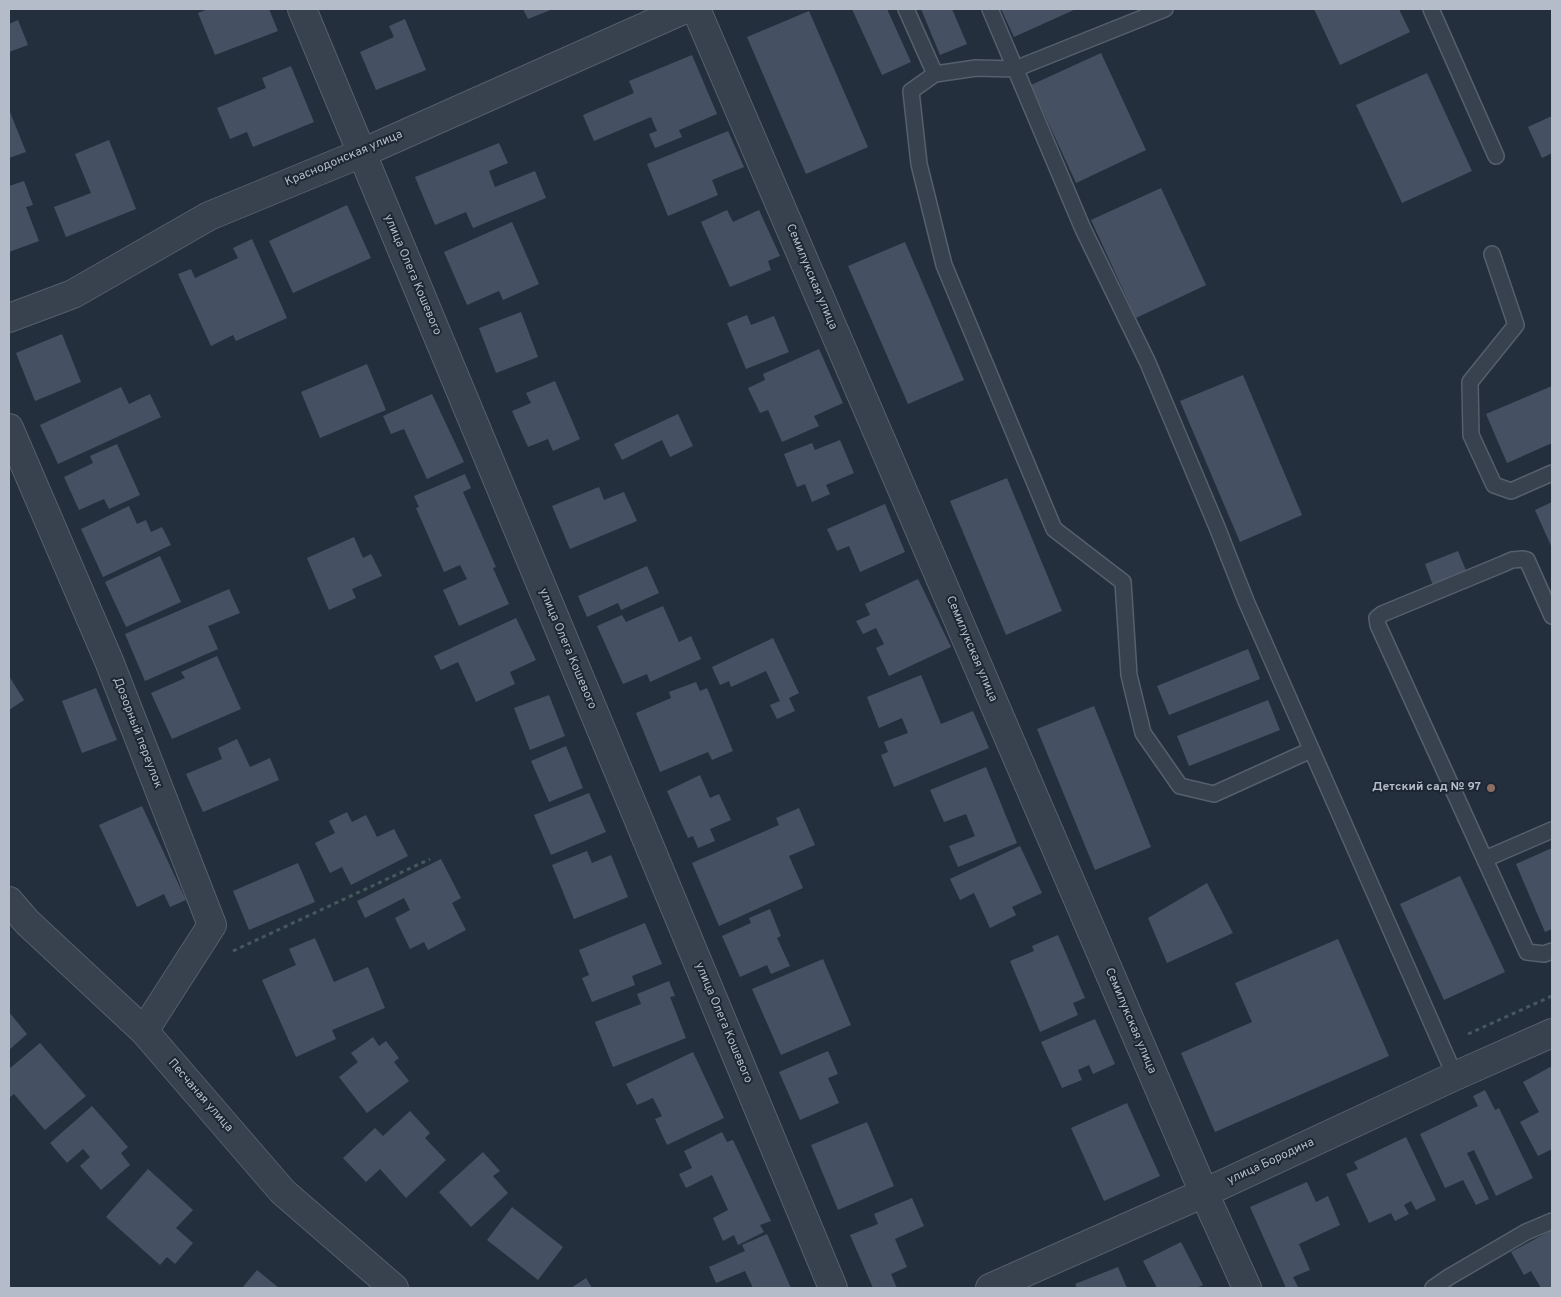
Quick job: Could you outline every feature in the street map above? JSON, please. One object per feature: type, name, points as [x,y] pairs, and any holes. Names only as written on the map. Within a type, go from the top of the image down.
[{"type":"street","name":"улица Олега Кошевого","points":[[302,9],[833,1288]]},
{"type":"street","name":"Краснодонская улица","points":[[9,318],[73,294],[209,216],[362,153],[685,9]]},
{"type":"street","name":"Семилукская улица","points":[[696,9],[1204,1193],[1247,1288]]},
{"type":"street","name":"Дозорный переулок","points":[[9,428],[109,662],[212,925]]},
{"type":"street","name":"Песчаная улица","points":[[9,901],[27,922],[144,1030],[283,1192],[394,1288]]},
{"type":"street","points":[[144,1030],[212,925]]},
{"type":"street","name":"улица Бородина","points":[[990,1288],[1204,1193],[1552,1033]]},
{"type":"lane","points":[[906,9],[935,74]]},
{"type":"lane","points":[[990,9],[1083,229],[1148,363],[1218,527],[1246,601],[1455,1076]]},
{"type":"lane","points":[[1166,9],[1015,69],[976,68],[935,74],[911,91],[919,164],[944,266],[1054,529],[1123,582],[1129,675],[1143,733],[1180,786],[1214,794],[1311,750]]},
{"type":"lane","points":[[1431,9],[1496,156]]},
{"type":"lane","points":[[1492,254],[1516,325],[1470,382],[1471,435],[1494,485],[1511,491],[1552,473]]},
{"type":"lane","points":[[1552,616],[1527,560],[1523,559],[1503,564],[1382,614],[1377,618],[1378,625],[1528,952],[1544,954],[1552,951]]},
{"type":"lane","points":[[1485,858],[1552,830]]},
{"type":"lane","points":[[1434,1288],[1449,1277],[1526,1232],[1552,1221]]},
{"type":"path","points":[[212,925],[232,951],[430,859]]},
{"type":"path","points":[[1442,1046],[1552,996]]},
{"type":"building","points":[[208,9],[269,9],[278,31],[215,55],[198,13]]},
{"type":"building","points":[[523,9],[553,9],[528,19]]},
{"type":"building","points":[[852,9],[887,9],[911,62],[882,75]]},
{"type":"building","points":[[921,9],[952,9],[967,44],[940,55]]},
{"type":"building","points":[[1001,9],[1076,9],[1014,37]]},
{"type":"building","points":[[1314,9],[1399,9],[1410,32],[1340,65]]},
{"type":"building","points":[[809,11],[868,147],[806,174],[747,37]]},
{"type":"building","points":[[405,19],[426,70],[376,90],[360,52],[394,37],[389,26]]},
{"type":"building","points":[[18,20],[28,45],[9,52],[9,24]]},
{"type":"building","points":[[1101,53],[1146,150],[1076,183],[1031,85]]},
{"type":"building","points":[[692,55],[717,114],[679,130],[682,137],[655,148],[649,134],[657,131],[651,117],[594,141],[583,115],[634,93],[629,81]]},
{"type":"building","points":[[291,66],[314,122],[253,147],[247,132],[230,139],[217,108],[266,88],[262,78]]},
{"type":"building","points":[[1427,73],[1472,171],[1402,203],[1356,105]]},
{"type":"building","points":[[9,113],[26,152],[9,158]]},
{"type":"building","points":[[1552,116],[1552,153],[1542,158],[1528,127]]},
{"type":"building","points":[[728,131],[744,167],[712,180],[718,195],[668,216],[647,164]]},
{"type":"building","points":[[109,140],[136,209],[66,237],[54,207],[91,193],[75,154]]},
{"type":"building","points":[[499,143],[508,163],[489,171],[495,187],[535,171],[546,198],[473,228],[466,212],[435,225],[415,177]]},
{"type":"building","points":[[24,181],[33,205],[26,207],[39,241],[9,252],[9,186]]},
{"type":"building","points":[[1161,188],[1206,285],[1136,318],[1091,220]]},
{"type":"building","points":[[347,205],[371,258],[293,293],[269,241]]},
{"type":"building","points":[[727,210],[733,222],[759,210],[780,256],[768,261],[771,270],[730,287],[701,222]]},
{"type":"building","points":[[512,222],[539,284],[503,300],[499,291],[467,305],[444,252]]},
{"type":"building","points":[[252,239],[287,318],[236,341],[233,335],[211,346],[178,274],[191,269],[195,278],[238,258],[233,248]]},
{"type":"building","points":[[905,242],[964,380],[908,404],[848,266]]},
{"type":"building","points":[[521,312],[538,357],[496,373],[479,328]]},
{"type":"building","points":[[747,315],[751,325],[774,316],[789,352],[746,369],[727,323]]},
{"type":"building","points":[[62,334],[81,382],[35,401],[16,353]]},
{"type":"building","points":[[819,349],[843,403],[814,416],[819,426],[782,442],[768,410],[760,413],[748,388],[765,380],[763,374]]},
{"type":"building","points":[[367,364],[386,410],[320,438],[301,392]]},
{"type":"building","points":[[1243,375],[1302,515],[1240,542],[1180,401]]},
{"type":"building","points":[[555,381],[580,439],[553,451],[548,439],[528,447],[512,411],[531,403],[526,393]]},
{"type":"building","points":[[1552,386],[1552,443],[1507,463],[1486,414]]},
{"type":"building","points":[[121,387],[129,404],[150,394],[161,417],[58,464],[40,425]]},
{"type":"building","points":[[432,394],[464,462],[427,479],[404,429],[391,434],[383,416]]},
{"type":"building","points":[[678,414],[693,446],[670,457],[662,440],[622,460],[614,444]]},
{"type":"building","points":[[840,440],[854,473],[826,485],[830,494],[812,502],[805,484],[797,487],[784,454],[812,443],[815,450]]},
{"type":"building","points":[[117,444],[140,495],[109,509],[104,499],[79,510],[64,477],[93,463],[90,456]]},
{"type":"building","points":[[465,474],[471,488],[463,492],[496,567],[493,568],[509,604],[459,626],[443,590],[467,579],[460,565],[444,572],[416,508],[419,507],[414,496]]},
{"type":"building","points":[[1007,478],[1062,611],[1006,635],[950,501]]},
{"type":"building","points":[[599,487],[604,500],[624,492],[637,521],[570,549],[552,506]]},
{"type":"building","points":[[1552,502],[1552,548],[1535,510]]},
{"type":"building","points":[[885,504],[905,552],[860,572],[849,546],[837,551],[827,529]]},
{"type":"building","points":[[129,506],[137,524],[146,520],[151,532],[162,527],[171,545],[103,577],[81,529]]},
{"type":"building","points":[[354,537],[363,558],[371,554],[382,576],[352,589],[356,598],[329,610],[307,558]]},
{"type":"building","points":[[1458,551],[1469,578],[1435,591],[1425,564]]},
{"type":"building","points":[[160,556],[181,602],[126,627],[105,582]]},
{"type":"building","points":[[647,566],[659,593],[621,610],[618,603],[587,617],[578,596]]},
{"type":"building","points":[[918,579],[951,647],[889,676],[876,648],[884,644],[876,628],[863,634],[856,621],[870,615],[865,604]]},
{"type":"building","points":[[229,589],[240,613],[208,626],[218,649],[145,681],[125,634]]},
{"type":"building","points":[[663,606],[679,642],[691,636],[701,659],[650,682],[647,674],[623,684],[597,626],[622,615],[626,622]]},
{"type":"building","points":[[516,618],[536,660],[510,672],[515,684],[476,702],[458,662],[441,670],[434,656]]},
{"type":"building","points":[[773,638],[799,693],[789,698],[795,711],[777,719],[770,705],[780,701],[766,671],[731,687],[729,681],[720,685],[712,667]]},
{"type":"building","points":[[1248,649],[1260,679],[1169,715],[1157,686]]},
{"type":"building","points":[[217,656],[241,709],[172,739],[151,693],[185,678],[181,672]]},
{"type":"building","points":[[921,675],[941,724],[973,711],[989,748],[894,787],[881,755],[888,752],[884,742],[908,733],[902,718],[879,728],[867,697]]},
{"type":"building","points":[[9,676],[24,700],[9,710]]},
{"type":"building","points":[[696,682],[700,691],[707,688],[733,751],[712,760],[708,752],[660,772],[636,713],[671,698],[669,692]]},
{"type":"building","points":[[96,688],[117,740],[82,753],[62,701]]},
{"type":"building","points":[[549,695],[565,736],[530,750],[514,708]]},
{"type":"building","points":[[1268,700],[1280,730],[1189,766],[1177,736]]},
{"type":"building","points":[[1094,706],[1151,847],[1095,870],[1037,729]]},
{"type":"building","points":[[237,739],[250,767],[270,758],[279,780],[203,812],[186,774],[222,759],[218,748]]},
{"type":"building","points":[[566,746],[583,788],[549,802],[531,761]]},
{"type":"building","points":[[986,767],[1017,843],[958,867],[949,846],[975,836],[966,814],[944,822],[930,790]]},
{"type":"building","points":[[700,775],[710,798],[719,794],[731,820],[710,829],[715,841],[698,848],[693,836],[688,838],[667,791]]},
{"type":"building","points":[[589,793],[606,832],[551,855],[534,815]]},
{"type":"building","points":[[142,806],[186,900],[170,907],[164,894],[137,907],[99,825]]},
{"type":"building","points":[[799,808],[815,845],[789,856],[803,888],[719,926],[692,863],[779,825],[776,818]]},
{"type":"building","points":[[347,812],[352,822],[366,815],[377,837],[394,829],[408,856],[351,885],[342,867],[330,873],[315,843],[335,833],[329,821]]},
{"type":"building","points":[[1020,846],[1042,893],[1012,907],[1016,915],[990,928],[974,893],[960,900],[950,879]]},
{"type":"building","points":[[1552,848],[1552,929],[1545,932],[1516,864]]},
{"type":"building","points":[[587,851],[592,863],[611,855],[628,897],[574,919],[552,865]]},
{"type":"building","points":[[441,859],[461,898],[452,903],[466,930],[428,950],[424,942],[410,949],[395,918],[410,910],[404,898],[365,918],[357,901]]},
{"type":"building","points":[[298,863],[315,902],[249,930],[233,891]]},
{"type":"building","points":[[1460,876],[1505,972],[1444,1000],[1400,904]]},
{"type":"building","points":[[1207,883],[1233,933],[1167,963],[1148,918]]},
{"type":"building","points":[[770,909],[781,936],[777,938],[790,966],[771,974],[767,965],[740,977],[722,936],[751,923],[749,918]]},
{"type":"building","points":[[645,923],[662,964],[632,976],[635,985],[592,1002],[582,978],[589,975],[579,950]]},
{"type":"building","points":[[1058,935],[1085,998],[1073,1003],[1078,1015],[1040,1032],[1010,961],[1034,951],[1032,946]]},
{"type":"building","points":[[315,938],[334,982],[368,967],[385,1008],[332,1030],[336,1039],[296,1057],[262,980],[296,965],[289,949]]},
{"type":"building","points":[[1338,939],[1389,1056],[1215,1132],[1181,1053],[1252,1022],[1235,983]]},
{"type":"building","points":[[823,959],[851,1025],[781,1055],[752,989]]},
{"type":"building","points":[[669,981],[675,996],[670,997],[686,1038],[613,1067],[595,1022],[641,1004],[637,994]]},
{"type":"building","points":[[9,1012],[27,1034],[9,1050]]},
{"type":"building","points":[[1095,1019],[1115,1064],[1093,1074],[1089,1065],[1078,1070],[1082,1080],[1062,1088],[1041,1042]]},
{"type":"building","points":[[373,1037],[379,1046],[386,1041],[399,1058],[394,1062],[409,1081],[367,1113],[339,1077],[358,1062],[351,1053]]},
{"type":"building","points":[[40,1043],[86,1096],[45,1130],[14,1094],[9,1098],[9,1069]]},
{"type":"building","points":[[828,1051],[838,1074],[828,1078],[839,1103],[800,1120],[779,1072]]},
{"type":"building","points":[[693,1052],[724,1118],[667,1145],[655,1119],[662,1116],[653,1098],[637,1105],[626,1084]]},
{"type":"building","points":[[1552,1066],[1552,1149],[1538,1156],[1520,1122],[1539,1112],[1523,1082]]},
{"type":"building","points":[[1485,1090],[1495,1110],[1499,1108],[1533,1178],[1496,1196],[1474,1150],[1467,1153],[1489,1199],[1476,1205],[1463,1180],[1445,1188],[1420,1134],[1478,1106],[1473,1096]]},
{"type":"building","points":[[1127,1103],[1160,1176],[1104,1201],[1071,1128]]},
{"type":"building","points":[[92,1106],[128,1147],[121,1153],[130,1165],[101,1190],[80,1166],[90,1157],[83,1149],[67,1163],[50,1143]]},
{"type":"building","points":[[410,1111],[430,1133],[425,1138],[446,1160],[406,1198],[380,1169],[366,1182],[343,1158],[375,1128],[383,1136]]},
{"type":"building","points":[[867,1122],[894,1186],[838,1210],[811,1145]]},
{"type":"building","points":[[722,1132],[727,1142],[733,1140],[771,1221],[760,1225],[764,1232],[738,1245],[734,1235],[723,1241],[713,1218],[728,1210],[712,1175],[686,1188],[679,1174],[692,1168],[684,1151]]},
{"type":"building","points":[[1406,1137],[1436,1200],[1416,1210],[1411,1201],[1404,1205],[1409,1214],[1395,1221],[1391,1213],[1369,1223],[1346,1174],[1358,1169],[1354,1162]]},
{"type":"building","points":[[483,1152],[500,1171],[493,1176],[508,1193],[471,1227],[439,1192]]},
{"type":"building","points":[[148,1169],[193,1210],[176,1228],[193,1243],[175,1264],[167,1257],[160,1265],[106,1217]]},
{"type":"building","points":[[1307,1182],[1316,1202],[1328,1196],[1340,1225],[1299,1244],[1310,1270],[1293,1277],[1298,1287],[1286,1288],[1250,1207]]},
{"type":"building","points":[[912,1198],[924,1226],[895,1239],[907,1267],[891,1274],[897,1288],[873,1288],[850,1235],[878,1224],[874,1214]]},
{"type":"building","points":[[512,1207],[563,1247],[538,1280],[487,1240]]},
{"type":"building","points":[[1552,1230],[1552,1288],[1541,1288],[1531,1271],[1524,1275],[1511,1252]]},
{"type":"building","points":[[767,1234],[791,1288],[753,1288],[745,1271],[716,1283],[709,1267],[745,1251],[742,1245]]},
{"type":"building","points":[[1181,1242],[1203,1285],[1196,1288],[1157,1288],[1143,1261]]},
{"type":"building","points":[[1118,1267],[1127,1288],[1077,1288],[1075,1284]]},
{"type":"building","points":[[257,1270],[279,1288],[242,1288]]},
{"type":"building","points":[[586,1278],[592,1288],[571,1288]]},
{"type":"place","name":"Детский сад № 97","points":[[1491,788]]}]
